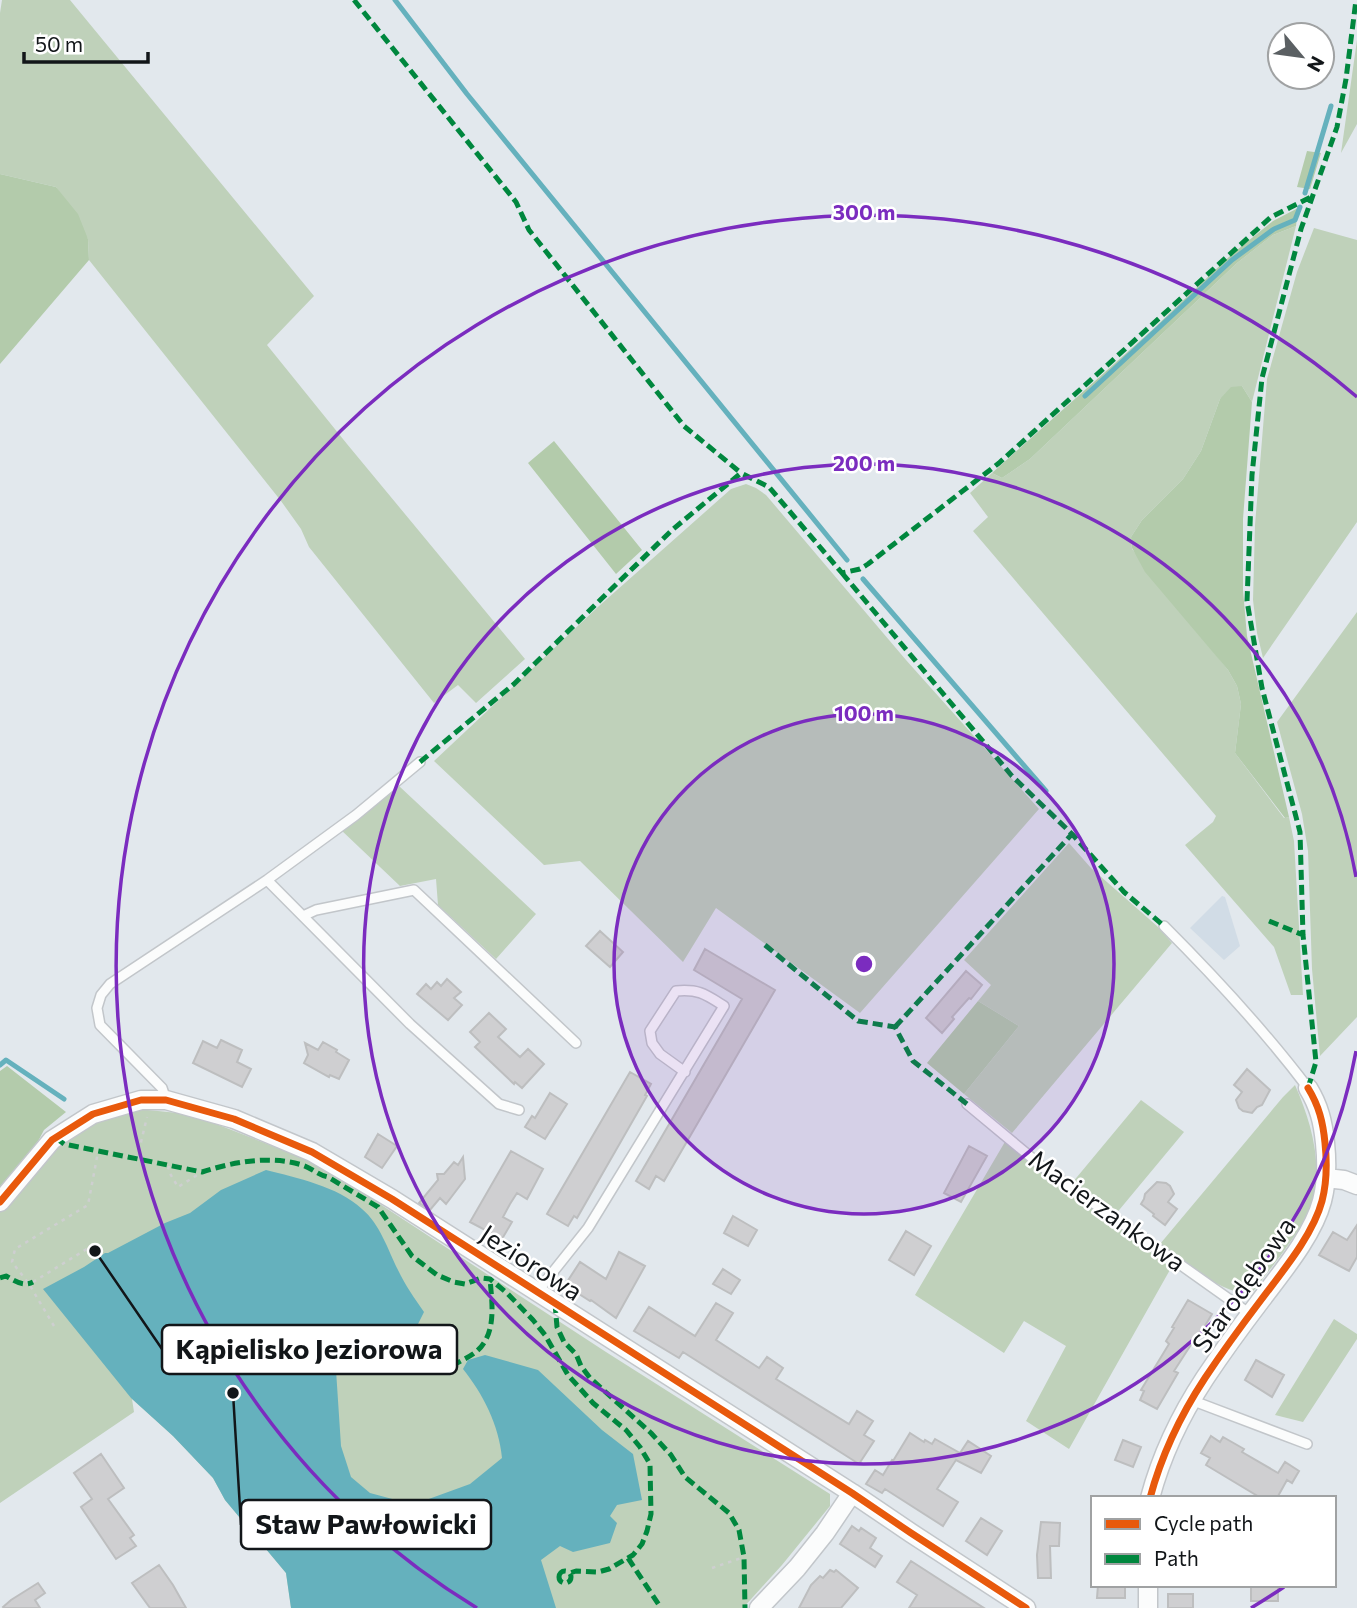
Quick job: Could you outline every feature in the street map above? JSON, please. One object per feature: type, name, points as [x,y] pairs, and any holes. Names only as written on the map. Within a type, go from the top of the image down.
[{"type":"street","name":"Starodębowa","points":[[1151,1496],[1158,1467],[1179,1420],[1211,1369],[1298,1250],[1323,1200],[1326,1178],[1322,1121],[1317,1103],[1308,1088]]},
{"type":"street","name":"Jeziorowa","points":[[0,1202],[52,1140],[93,1114],[141,1100],[159,1100],[234,1119],[312,1152],[392,1199],[852,1493],[1026,1608]]},
{"type":"street","points":[[1326,1178],[1357,1185]]},
{"type":"street","points":[[759,1608],[797,1568],[852,1493]]},
{"type":"street","points":[[1148,1587],[1148,1608]]},
{"type":"lane","points":[[159,1100],[162,1087],[100,1025],[97,1008],[101,995],[110,984],[267,880],[356,815],[420,762]]},
{"type":"lane","points":[[267,880],[410,1024],[499,1104],[519,1110]]},
{"type":"lane","points":[[303,916],[414,890],[576,1043]]},
{"type":"lane","points":[[1164,926],[1224,987],[1290,1063],[1308,1088]]},
{"type":"lane","points":[[537,1292],[588,1228],[685,1072],[724,1006],[692,989],[676,991],[650,1031],[652,1043],[660,1054],[685,1072]]},
{"type":"lane","name":"Macierzankowa","points":[[967,1104],[1044,1168],[1250,1314]]},
{"type":"lane","points":[[1191,1400],[1307,1444]]},
{"type":"path","points":[[137,1159],[159,1100]]},
{"type":"path","points":[[54,1326],[29,1284],[12,1262],[15,1249],[88,1205],[99,1152]]},
{"type":"path","points":[[169,1166],[168,1170],[178,1187],[202,1171]]},
{"type":"path","points":[[33,1282],[90,1247]]},
{"type":"path","points":[[712,1568],[744,1557]]},
{"type":"shaded area","points":[[1222,896],[1225,897],[1240,946],[1224,960],[1190,928]]},
{"type":"green space","points":[[2,0],[70,0],[314,296],[267,345],[525,659],[476,703],[458,685],[434,703],[309,547],[301,529],[281,501],[89,260],[88,239],[56,187],[0,174]]},
{"type":"green space","points":[[1357,40],[1357,124],[1341,153]]},
{"type":"green space","points":[[1307,151],[1321,153],[1310,189],[1297,187]]},
{"type":"green space","points":[[0,174],[56,187],[78,214],[88,239],[89,260],[0,364]]},
{"type":"green space","points":[[1298,208],[1296,226],[1273,235],[1237,263],[1030,459],[1002,478],[992,473],[1151,331],[1232,254],[1273,221]]},
{"type":"green space","points":[[1296,226],[1252,402],[1242,386],[1220,399],[1201,451],[1183,479],[1142,520],[1131,537],[1132,549],[1228,670],[1237,686],[1241,704],[1235,753],[1284,818],[1289,817],[1294,841],[1303,995],[1291,995],[1274,947],[1185,845],[1213,822],[1216,816],[973,531],[988,517],[970,493],[992,473],[1002,478],[1030,459],[1237,263],[1273,235]]},
{"type":"green space","points":[[1314,228],[1357,240],[1357,522],[1263,658],[1253,600],[1255,525],[1267,379],[1297,272]]},
{"type":"green space","points":[[1242,386],[1252,402],[1243,519],[1243,590],[1247,636],[1289,817],[1285,818],[1235,753],[1241,704],[1237,686],[1228,670],[1145,572],[1132,548],[1131,537],[1142,520],[1183,479],[1201,451],[1220,399],[1231,387]]},
{"type":"green space","points":[[554,441],[642,550],[616,574],[528,463]]},
{"type":"green space","points":[[746,484],[766,495],[906,660],[1039,809],[860,1013],[716,908],[683,962],[580,861],[544,865],[434,761],[599,606],[731,489]]},
{"type":"green space","points":[[1357,612],[1357,1017],[1320,1056],[1312,969],[1308,851],[1302,814],[1277,722]]},
{"type":"green space","points":[[399,786],[536,914],[496,959],[438,905],[436,879],[400,886],[340,829]]},
{"type":"green space","points":[[1069,843],[1091,868],[1157,926],[1172,943],[1012,1133],[964,1094],[1019,1026],[978,1001],[991,985],[964,960]]},
{"type":"green space","points":[[978,1001],[1019,1026],[964,1094],[927,1063]]},
{"type":"green space","points":[[7,1066],[66,1112],[44,1130],[34,1149],[0,1187],[0,1071]]},
{"type":"green space","points":[[1295,1085],[1306,1112],[1316,1156],[1313,1200],[1295,1236],[1251,1294],[1239,1292],[1203,1275],[1160,1244]]},
{"type":"green space","points":[[1141,1100],[1184,1132],[1115,1215],[1072,1183]]},
{"type":"green space","points":[[138,1109],[178,1113],[206,1120],[303,1158],[337,1176],[830,1494],[830,1506],[743,1608],[291,1608],[286,1573],[225,1500],[213,1478],[173,1436],[132,1399],[134,1412],[0,1503],[0,1212],[55,1148],[95,1121]]},
{"type":"green space","points":[[1006,1140],[1171,1268],[1069,1449],[1026,1421],[1066,1346],[1024,1321],[1004,1353],[915,1295]]},
{"type":"green space","points":[[1334,1319],[1357,1334],[1357,1339],[1303,1422],[1275,1415]]},
{"type":"water","points":[[266,1170],[329,1189],[362,1209],[379,1230],[404,1281],[424,1312],[411,1332],[380,1342],[343,1363],[336,1370],[341,1446],[351,1477],[370,1493],[396,1500],[426,1500],[470,1484],[502,1458],[489,1411],[463,1369],[468,1360],[485,1355],[538,1370],[602,1430],[633,1454],[642,1500],[617,1505],[610,1516],[617,1523],[610,1543],[573,1552],[560,1546],[541,1560],[556,1608],[291,1608],[286,1573],[225,1500],[213,1478],[173,1436],[131,1398],[43,1289],[105,1253],[190,1213],[221,1190]]},
{"type":"building","points":[[600,931],[623,952],[610,967],[586,946]]},
{"type":"building","points":[[705,949],[775,990],[664,1181],[656,1176],[649,1189],[636,1181],[742,999],[694,970]]},
{"type":"building","points":[[966,971],[982,985],[952,1017],[954,1019],[942,1033],[926,1018]]},
{"type":"building","points":[[447,979],[461,992],[454,998],[462,1005],[448,1020],[417,994],[426,984],[431,989],[437,982],[441,986]]},
{"type":"building","points":[[489,1013],[506,1029],[498,1037],[520,1057],[528,1049],[544,1064],[522,1088],[515,1082],[514,1084],[475,1047],[480,1042],[470,1032]]},
{"type":"building","points":[[221,1040],[242,1050],[237,1062],[251,1069],[242,1087],[193,1063],[203,1041],[217,1048]]},
{"type":"building","points":[[323,1042],[349,1060],[339,1079],[330,1075],[329,1077],[304,1063],[308,1055],[305,1043],[318,1050]]},
{"type":"building","points":[[1247,1069],[1270,1090],[1262,1105],[1252,1113],[1239,1108],[1236,1100],[1242,1092],[1234,1085]]},
{"type":"building","points":[[630,1072],[651,1084],[645,1095],[647,1096],[577,1218],[574,1216],[568,1226],[547,1214]]},
{"type":"building","points":[[550,1093],[567,1104],[545,1139],[525,1127],[532,1116],[535,1118]]},
{"type":"building","points":[[378,1134],[397,1146],[382,1168],[365,1157]]},
{"type":"building","points":[[969,1146],[987,1156],[961,1202],[944,1193]]},
{"type":"building","points":[[511,1151],[543,1169],[527,1199],[517,1193],[510,1204],[503,1217],[512,1222],[502,1239],[470,1222]]},
{"type":"building","points":[[463,1157],[465,1179],[446,1204],[440,1198],[430,1210],[419,1203],[438,1180],[437,1174],[444,1174],[454,1162],[458,1165]]},
{"type":"building","points":[[1157,1182],[1170,1186],[1174,1194],[1168,1202],[1177,1209],[1165,1225],[1141,1204],[1145,1194]]},
{"type":"building","points":[[733,1216],[757,1230],[748,1246],[724,1233]]},
{"type":"building","points":[[1357,1225],[1357,1257],[1349,1271],[1319,1255],[1333,1232],[1347,1240]]},
{"type":"building","points":[[906,1231],[931,1246],[914,1275],[889,1260]]},
{"type":"building","points":[[619,1252],[645,1266],[616,1318],[565,1285],[580,1262],[606,1279]]},
{"type":"building","points":[[723,1269],[740,1280],[731,1294],[713,1284]]},
{"type":"building","points":[[1188,1300],[1212,1314],[1174,1371],[1178,1373],[1157,1409],[1140,1400],[1144,1391],[1141,1390],[1169,1344],[1166,1341],[1174,1328],[1172,1327]]},
{"type":"building","points":[[716,1303],[733,1313],[716,1340],[759,1368],[767,1357],[783,1368],[776,1379],[849,1424],[857,1411],[873,1421],[864,1435],[874,1441],[859,1464],[683,1352],[679,1358],[634,1331],[649,1307],[695,1336]]},
{"type":"building","points":[[1256,1360],[1284,1375],[1272,1397],[1245,1380]]},
{"type":"building","points":[[910,1433],[932,1444],[935,1439],[960,1453],[968,1441],[991,1456],[981,1473],[956,1460],[937,1489],[958,1502],[943,1526],[885,1489],[882,1493],[866,1484],[875,1470],[883,1475]]},
{"type":"building","points":[[1211,1436],[1220,1442],[1223,1437],[1244,1449],[1242,1452],[1278,1473],[1285,1462],[1299,1471],[1292,1483],[1287,1480],[1278,1496],[1258,1496],[1206,1465],[1210,1458],[1201,1453]]},
{"type":"building","points":[[1123,1440],[1141,1447],[1133,1467],[1115,1460]]},
{"type":"building","points":[[101,1454],[124,1488],[108,1499],[134,1535],[130,1538],[136,1546],[116,1559],[81,1507],[92,1499],[74,1473]]},
{"type":"building","points":[[981,1518],[1002,1531],[987,1555],[966,1541]]},
{"type":"building","points":[[1041,1522],[1060,1523],[1059,1546],[1050,1546],[1051,1578],[1038,1578],[1037,1555]]},
{"type":"building","points":[[852,1526],[859,1531],[861,1528],[876,1538],[870,1548],[882,1556],[875,1567],[840,1544]]},
{"type":"building","points":[[911,1561],[984,1608],[909,1608],[917,1595],[897,1582]]},
{"type":"building","points":[[159,1565],[186,1608],[150,1608],[132,1583]]},
{"type":"building","points":[[830,1570],[836,1570],[858,1588],[841,1608],[799,1608],[811,1585]]},
{"type":"building","points":[[38,1583],[45,1593],[35,1600],[40,1608],[3,1607],[11,1600]]},
{"type":"building","points":[[1098,1587],[1125,1587],[1125,1598],[1097,1598]]},
{"type":"building","points":[[1251,1587],[1278,1587],[1278,1601],[1251,1601]]},
{"type":"building","points":[[1168,1594],[1193,1594],[1193,1608],[1168,1608]]},
{"type":"waterway","points":[[395,0],[467,94],[847,560]]},
{"type":"waterway","points":[[1305,193],[1331,106]]},
{"type":"waterway","points":[[1085,396],[1232,260],[1274,229],[1295,220],[1300,207]]},
{"type":"waterway","points":[[863,579],[1046,791]]},
{"type":"waterway","points":[[0,1065],[6,1060],[64,1099]]},
{"type":"marked path","points":[[354,0],[516,202],[529,230],[684,426],[741,473]]},
{"type":"marked path","points":[[1308,1088],[1316,1062],[1303,935],[1300,832],[1262,688],[1247,601],[1252,475],[1262,378],[1301,229],[1337,127],[1356,0]]},
{"type":"marked path","points":[[420,762],[514,684],[672,530],[741,473],[769,487],[842,573],[860,569],[868,564],[999,463],[1271,217],[1313,196]]},
{"type":"marked path","points":[[842,573],[1012,776],[1072,834],[1124,892],[1164,926]]},
{"type":"marked path","points":[[895,1027],[1072,834]]},
{"type":"marked path","points":[[1269,921],[1303,935]]},
{"type":"marked path","points":[[765,945],[858,1021],[895,1027],[913,1061],[967,1104]]},
{"type":"marked path","points":[[56,1138],[64,1144],[202,1172],[226,1165],[264,1160],[302,1165],[378,1207],[412,1256],[437,1275],[465,1284],[481,1278],[490,1279],[507,1293],[545,1335],[568,1375],[593,1403],[626,1430],[650,1464],[651,1514],[642,1544],[633,1555],[609,1569],[570,1573]]},
{"type":"marked path","points":[[0,1278],[6,1276],[22,1284],[33,1282]]},
{"type":"marked path","points":[[452,1366],[477,1351],[488,1336],[492,1317],[490,1279]]},
{"type":"marked path","points":[[555,1303],[557,1327],[564,1342],[576,1354],[590,1378],[651,1433],[671,1455],[685,1477],[729,1513],[739,1530],[744,1557],[745,1608]]},
{"type":"marked path","points":[[628,1558],[661,1608]]},
{"type":"marked path","points":[[560,1572],[570,1572],[571,1577],[570,1582],[560,1582],[560,1572]]},
{"type":"cycle path","points":[[1151,1496],[1166,1450],[1188,1406],[1226,1348],[1296,1253],[1318,1214],[1325,1187],[1326,1150],[1320,1114],[1308,1088]]},
{"type":"cycle path","points":[[0,1202],[52,1140],[93,1114],[141,1100],[166,1100],[234,1119],[312,1152],[392,1199],[852,1493],[1026,1608]]},
{"type":"place","name":"Kąpielisko Jeziorowa","points":[[95,1251]]},
{"type":"place","name":"Staw Pawłowicki","points":[[233,1393]]}]
